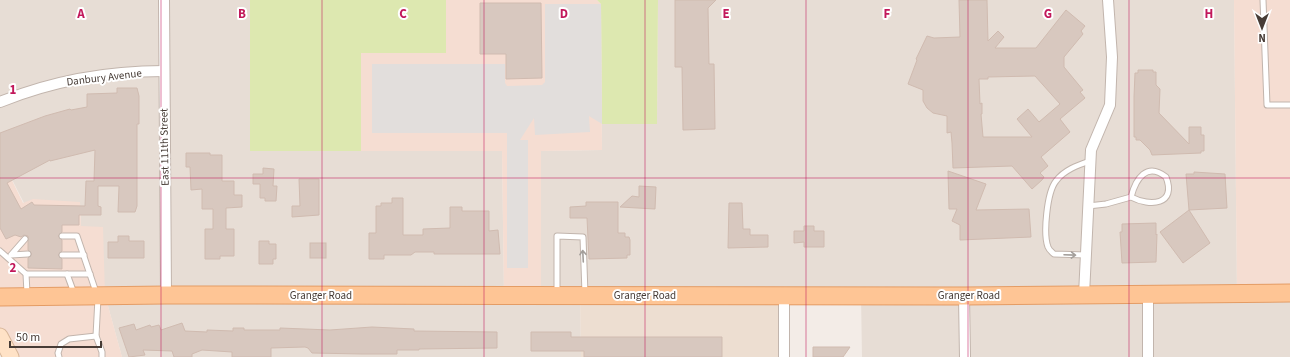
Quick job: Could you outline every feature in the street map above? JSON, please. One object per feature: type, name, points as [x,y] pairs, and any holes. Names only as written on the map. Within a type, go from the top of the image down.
[{"type":"main road","name":"Granger Road","points":[[0,297],[98,295],[964,296],[1148,293],[1290,293]]},
{"type":"main road","points":[[0,336],[11,357]]},
{"type":"street","name":"East 111th Street","points":[[164,0],[166,295]]},
{"type":"street","points":[[1084,295],[1091,150],[1110,105],[1112,57],[1108,0]]},
{"type":"street","name":"Danbury Avenue","points":[[0,102],[23,93],[76,79],[124,72],[164,72]]},
{"type":"street","points":[[1148,293],[1148,357]]},
{"type":"street","points":[[784,296],[784,357]]},
{"type":"street","points":[[964,296],[965,357]]},
{"type":"lane","points":[[1263,0],[1267,105],[1290,105]]},
{"type":"lane","points":[[1086,255],[1054,254],[1049,249],[1046,238],[1051,188],[1056,180],[1068,170],[1090,161]]},
{"type":"lane","points":[[1088,206],[1106,204],[1131,197],[1148,203],[1161,201],[1169,190],[1166,177],[1154,170],[1146,172],[1137,182],[1131,197]]},
{"type":"lane","points":[[62,236],[77,236],[98,295],[96,336],[102,352],[102,357]]},
{"type":"lane","points":[[558,295],[557,236],[582,237],[585,295]]},
{"type":"lane","points":[[9,257],[25,239]]},
{"type":"lane","points":[[0,251],[9,257],[26,274],[27,296]]},
{"type":"lane","points":[[9,257],[28,254]]},
{"type":"lane","points":[[62,255],[84,255]]},
{"type":"lane","points":[[26,274],[90,274]]},
{"type":"lane","points":[[67,274],[75,296]]},
{"type":"lane","points":[[59,357],[58,353],[61,344],[70,339],[96,336]]},
{"type":"shaded area","points":[[0,0],[250,0],[251,151],[502,151],[504,295],[541,295],[540,151],[602,150],[602,124],[657,124],[658,0],[1234,0],[1237,293],[1290,293],[1290,357],[862,357],[861,295],[580,295],[581,357],[122,357],[105,295],[81,226],[80,203],[24,203],[0,156]]},
{"type":"shaded area","points":[[446,0],[597,0],[601,4],[602,150],[541,151],[541,295],[504,295],[502,151],[361,151],[361,53],[446,53]]},
{"type":"shaded area","points":[[1234,0],[1290,0],[1290,293],[1237,293]]},
{"type":"shaded area","points":[[545,4],[601,4],[602,124],[589,116],[590,132],[535,135],[534,118],[520,140],[528,140],[528,268],[507,268],[507,133],[372,133],[372,64],[505,64],[505,83],[507,86],[542,85],[545,82]]},
{"type":"shaded area","points":[[0,156],[23,203],[33,199],[80,202],[81,226],[103,227],[105,295],[122,357],[11,357],[0,336]]},
{"type":"shaded area","points":[[580,295],[784,296],[784,357],[581,357]]},
{"type":"green space","points":[[250,0],[446,0],[446,53],[361,53],[361,151],[250,151]]},
{"type":"green space","points":[[597,0],[658,0],[657,124],[602,124],[601,4]]},
{"type":"building","points":[[675,0],[716,0],[708,8],[709,64],[714,64],[715,129],[683,130],[682,67],[675,67]]},
{"type":"building","points":[[959,0],[987,0],[988,41],[998,31],[1004,37],[995,48],[1036,48],[1066,10],[1085,26],[1081,31],[1083,34],[1064,57],[1064,67],[1083,90],[1080,92],[1085,98],[1060,119],[1070,132],[1041,157],[1048,166],[1040,173],[1044,177],[1042,180],[1032,189],[1012,166],[953,168],[951,132],[947,133],[947,116],[933,113],[927,108],[923,101],[923,90],[908,84],[917,60],[916,59],[927,36],[934,38],[960,37]],"holes":[[[1035,76],[1060,104],[1039,122],[1028,109],[1017,119],[1032,137],[983,137],[981,114],[982,103],[980,104],[979,79],[988,79],[988,77]]]},
{"type":"building","points":[[480,3],[541,3],[542,78],[506,79],[506,54],[480,54]]},
{"type":"building","points":[[1138,70],[1153,70],[1153,72],[1156,72],[1156,85],[1160,89],[1159,113],[1189,144],[1189,127],[1201,127],[1201,135],[1204,135],[1204,151],[1201,151],[1201,153],[1152,155],[1150,150],[1140,140],[1136,140],[1136,137],[1134,137],[1134,97],[1135,73],[1138,73]]},
{"type":"building","points":[[117,88],[137,88],[139,96],[139,124],[137,124],[137,206],[135,212],[118,212],[119,186],[98,186],[98,206],[101,207],[101,215],[79,215],[79,225],[62,225],[62,232],[58,236],[62,240],[62,251],[58,255],[62,259],[62,269],[28,268],[28,258],[32,254],[28,250],[28,236],[24,235],[21,237],[15,235],[6,239],[0,228],[0,133],[45,116],[70,109],[87,107],[87,94],[117,93]],"holes":[[[95,150],[94,181],[86,181],[85,206],[34,205],[32,202],[21,209],[7,183],[50,160]]]},
{"type":"building","points":[[186,153],[210,153],[210,155],[222,155],[222,181],[234,181],[234,195],[242,195],[242,207],[226,208],[226,229],[234,229],[234,256],[220,256],[220,259],[205,259],[205,229],[213,229],[213,209],[202,209],[202,189],[191,190],[190,167],[186,167]]},
{"type":"building","points":[[263,168],[274,169],[273,186],[277,186],[276,201],[265,201],[265,198],[260,198],[260,184],[253,184],[253,174],[263,174]]},
{"type":"building","points":[[948,171],[986,184],[976,210],[1029,209],[1031,237],[960,240],[960,225],[952,221],[957,209],[949,209]]},
{"type":"building","points":[[1194,172],[1225,174],[1227,208],[1189,210],[1186,174],[1194,174]]},
{"type":"building","points":[[299,179],[319,179],[319,215],[292,217],[292,206],[300,206]]},
{"type":"building","points":[[639,186],[656,187],[655,209],[620,207],[632,196],[639,197]]},
{"type":"building","points":[[392,198],[403,198],[403,235],[423,235],[423,229],[450,228],[450,207],[462,207],[462,211],[489,211],[489,231],[498,230],[500,254],[434,254],[434,252],[415,252],[411,255],[384,255],[384,259],[369,259],[369,233],[376,233],[376,206],[381,206],[381,203],[392,203]]},
{"type":"building","points":[[586,202],[618,202],[618,233],[625,233],[625,237],[629,237],[630,240],[630,255],[627,255],[627,258],[589,259],[587,218],[570,218],[570,207],[586,206]]},
{"type":"building","points":[[729,203],[742,203],[743,229],[750,229],[750,235],[768,235],[768,247],[728,248]]},
{"type":"building","points":[[1189,210],[1210,243],[1183,263],[1160,232]]},
{"type":"building","points":[[1156,223],[1156,262],[1122,263],[1120,232],[1122,232],[1122,224]]},
{"type":"building","points":[[804,226],[814,226],[814,231],[824,231],[824,247],[804,247],[804,242],[794,243],[794,231],[804,231]]},
{"type":"building","points":[[118,236],[129,236],[129,241],[144,241],[144,258],[108,258],[108,242],[118,242]]},
{"type":"building","points":[[259,241],[269,241],[269,244],[276,244],[276,259],[273,259],[273,264],[259,264]]},
{"type":"building","points":[[310,243],[326,243],[326,258],[310,258]]},
{"type":"building","points":[[182,323],[185,331],[207,332],[207,330],[233,331],[233,328],[244,328],[244,330],[280,330],[280,328],[330,330],[372,327],[414,329],[414,331],[497,332],[497,348],[419,349],[397,350],[397,354],[362,354],[312,353],[305,347],[271,348],[271,357],[232,357],[232,352],[202,350],[192,354],[192,357],[174,357],[172,351],[143,350],[145,355],[129,357],[119,328],[134,324],[136,330],[150,325],[151,327],[159,325],[161,330]]},
{"type":"building","points":[[531,332],[571,332],[571,337],[722,337],[722,357],[584,357],[584,351],[531,351]]},
{"type":"building","points":[[813,347],[850,347],[843,357],[813,357]]}]
